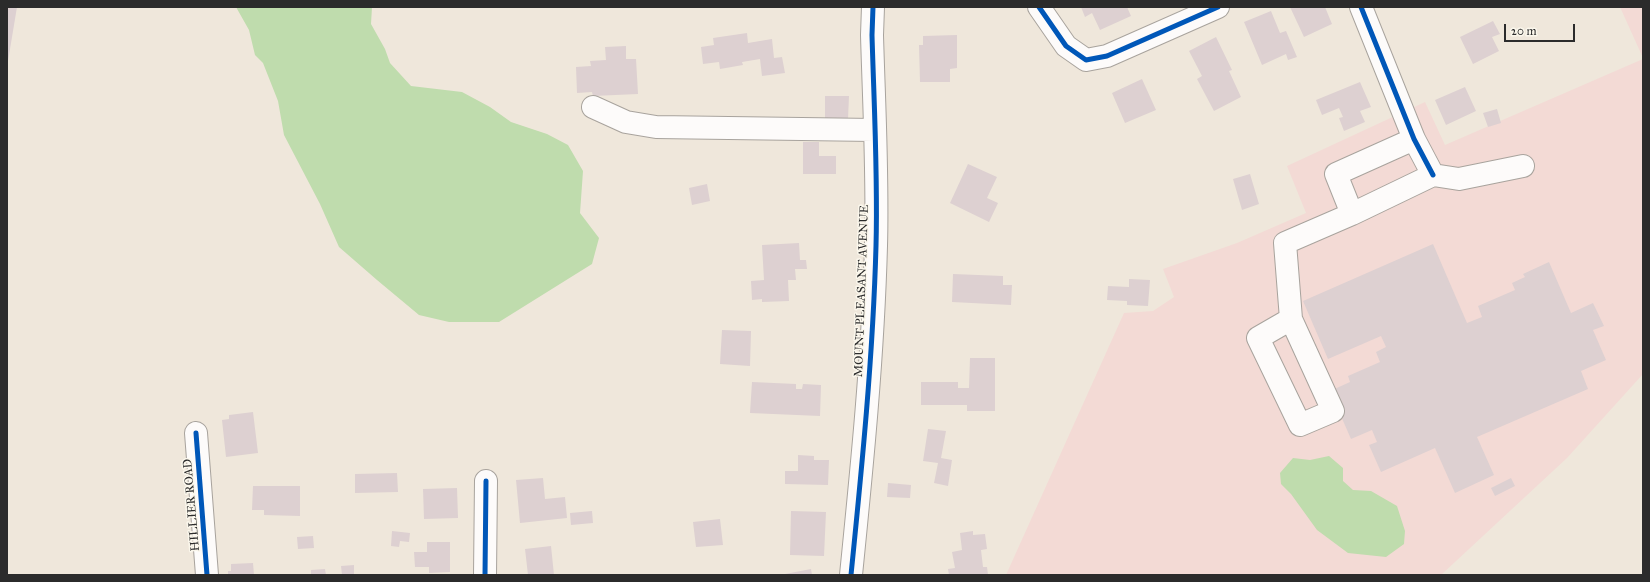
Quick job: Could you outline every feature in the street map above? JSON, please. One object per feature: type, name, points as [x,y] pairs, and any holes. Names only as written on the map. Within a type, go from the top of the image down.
[{"type":"street","name":"MOUNT PLEASANT AVENUE","points":[[851,575],[863,464],[872,335],[876,246],[872,35],[873,7]]},
{"type":"street","points":[[1039,7],[1066,46],[1086,60],[1107,56],[1218,7]]},
{"type":"street","points":[[1361,7],[1414,139],[1433,175]]},
{"type":"street","points":[[593,107],[626,122],[656,127],[874,130]]},
{"type":"street","points":[[1352,214],[1336,174],[1414,139]]},
{"type":"street","points":[[1291,319],[1285,243],[1352,214],[1433,175],[1459,179],[1523,166]]},
{"type":"street","name":"HILLIER ROAD","points":[[196,433],[208,575]]},
{"type":"street","points":[[485,575],[486,481]]},
{"type":"shaded area","points":[[1620,7],[1643,7],[1643,58]]},
{"type":"shaded area","points":[[1643,59],[1643,374],[1567,458],[1441,575],[1006,575],[1124,313],[1153,311],[1174,297],[1163,269],[1237,243],[1306,213],[1287,166],[1425,102],[1445,145]]},
{"type":"green space","points":[[236,7],[372,7],[371,24],[385,49],[390,63],[411,86],[462,92],[490,107],[511,122],[547,134],[568,145],[583,171],[580,213],[599,238],[592,264],[499,322],[449,322],[419,315],[339,247],[320,204],[284,135],[278,101],[263,63],[255,55],[249,30]]},
{"type":"green space","points":[[1329,456],[1343,468],[1343,481],[1353,490],[1371,491],[1397,506],[1405,531],[1404,544],[1386,557],[1348,553],[1317,530],[1291,494],[1281,484],[1280,473],[1293,458],[1310,460]]},
{"type":"building","points":[[7,7],[17,7],[8,61],[7,61]]},
{"type":"building","points":[[1081,7],[1127,7],[1131,16],[1100,30],[1092,13],[1085,17]]},
{"type":"building","points":[[1290,7],[1325,7],[1332,24],[1304,37]]},
{"type":"building","points":[[1271,11],[1280,33],[1286,31],[1297,57],[1288,60],[1286,54],[1262,65],[1244,22]]},
{"type":"building","points":[[1493,21],[1500,34],[1492,37],[1499,51],[1473,64],[1460,37]]},
{"type":"building","points":[[747,33],[748,43],[772,39],[774,58],[782,57],[785,73],[762,76],[760,59],[742,62],[743,65],[720,69],[719,62],[703,64],[701,47],[714,45],[713,38]]},
{"type":"building","points":[[957,35],[957,68],[950,69],[950,82],[920,82],[919,45],[923,45],[923,36]]},
{"type":"building","points":[[1216,37],[1232,70],[1229,71],[1241,97],[1214,111],[1197,79],[1202,76],[1189,51]]},
{"type":"building","points":[[626,46],[626,59],[636,59],[638,94],[593,96],[592,92],[577,93],[576,67],[591,66],[590,61],[606,60],[605,47]]},
{"type":"building","points":[[1142,79],[1156,110],[1125,123],[1112,93]]},
{"type":"building","points":[[1360,82],[1371,107],[1360,111],[1365,122],[1344,131],[1339,118],[1343,117],[1339,108],[1322,115],[1316,100]]},
{"type":"building","points":[[1465,87],[1476,111],[1446,125],[1435,100]]},
{"type":"building","points":[[825,96],[849,96],[848,119],[825,119]]},
{"type":"building","points":[[1497,109],[1501,123],[1488,127],[1483,113]]},
{"type":"building","points":[[803,142],[819,142],[819,156],[836,156],[836,174],[803,174]]},
{"type":"building","points":[[968,164],[997,177],[987,198],[998,203],[989,222],[950,203]]},
{"type":"building","points":[[1250,174],[1259,204],[1242,210],[1233,179]]},
{"type":"building","points":[[707,184],[710,201],[692,205],[689,188]]},
{"type":"building","points":[[799,243],[800,260],[806,260],[807,269],[795,269],[796,280],[788,280],[789,301],[762,302],[762,299],[752,300],[751,281],[764,280],[762,245]]},
{"type":"building","points":[[1433,244],[1467,323],[1482,317],[1478,306],[1515,290],[1512,283],[1525,277],[1523,274],[1549,262],[1571,313],[1593,303],[1604,326],[1593,330],[1606,360],[1581,371],[1588,389],[1477,437],[1494,475],[1455,493],[1435,448],[1381,472],[1369,445],[1377,442],[1372,430],[1351,439],[1330,391],[1350,382],[1348,376],[1380,362],[1376,352],[1386,347],[1381,336],[1328,359],[1303,301]]},
{"type":"building","points":[[953,274],[1003,276],[1003,285],[1012,285],[1011,305],[952,302]]},
{"type":"building","points":[[1129,279],[1150,280],[1148,306],[1127,305],[1127,301],[1107,300],[1108,286],[1129,287]]},
{"type":"building","points":[[722,330],[751,331],[750,366],[720,364]]},
{"type":"building","points":[[970,358],[995,358],[995,411],[967,411],[967,405],[921,405],[921,382],[958,382],[958,388],[969,388]]},
{"type":"building","points":[[752,382],[796,384],[796,389],[802,389],[803,384],[821,385],[820,416],[750,413]]},
{"type":"building","points":[[253,412],[258,453],[226,457],[222,420],[229,419],[229,415]]},
{"type":"building","points":[[928,429],[946,431],[941,458],[952,460],[948,486],[934,483],[938,463],[923,461]]},
{"type":"building","points":[[798,455],[814,456],[814,460],[829,460],[828,485],[785,484],[785,471],[798,471]]},
{"type":"building","points":[[397,473],[398,492],[355,493],[355,474]]},
{"type":"building","points":[[543,478],[545,499],[565,497],[567,518],[520,523],[516,480]]},
{"type":"building","points":[[1511,478],[1515,486],[1495,496],[1491,488]]},
{"type":"building","points":[[888,483],[911,485],[910,498],[887,497]]},
{"type":"building","points":[[253,486],[300,486],[300,516],[264,515],[264,510],[252,510]]},
{"type":"building","points":[[457,488],[458,518],[424,519],[423,489]]},
{"type":"building","points":[[592,511],[593,523],[571,525],[570,513]]},
{"type":"building","points":[[791,511],[826,512],[824,556],[790,555]]},
{"type":"building","points":[[720,519],[723,545],[696,547],[693,522]]},
{"type":"building","points":[[392,531],[410,533],[409,542],[400,541],[399,547],[391,546]]},
{"type":"building","points":[[973,531],[973,535],[985,534],[987,549],[981,550],[983,567],[987,567],[988,575],[949,575],[948,569],[955,568],[952,552],[962,550],[960,533]]},
{"type":"building","points":[[313,536],[314,548],[298,549],[297,537]]},
{"type":"building","points":[[427,542],[450,542],[450,572],[429,573],[429,567],[415,567],[414,552],[427,552]]},
{"type":"building","points":[[551,546],[554,575],[528,575],[525,549]]},
{"type":"building","points":[[253,563],[254,575],[228,575],[228,571],[231,571],[231,564]]},
{"type":"building","points":[[354,565],[354,575],[342,575],[341,566]]},
{"type":"building","points":[[325,569],[326,575],[311,575],[311,570]]},
{"type":"building","points":[[811,569],[812,575],[785,575],[785,574]]},
{"type":"cycle path","points":[[851,575],[866,411],[875,287],[876,140],[872,35],[873,7]]},
{"type":"cycle path","points":[[1039,7],[1066,46],[1086,60],[1107,56],[1218,7]]},
{"type":"cycle path","points":[[1361,7],[1414,139],[1433,175]]},
{"type":"cycle path","points":[[196,433],[207,575]]},
{"type":"cycle path","points":[[485,575],[486,481]]}]
